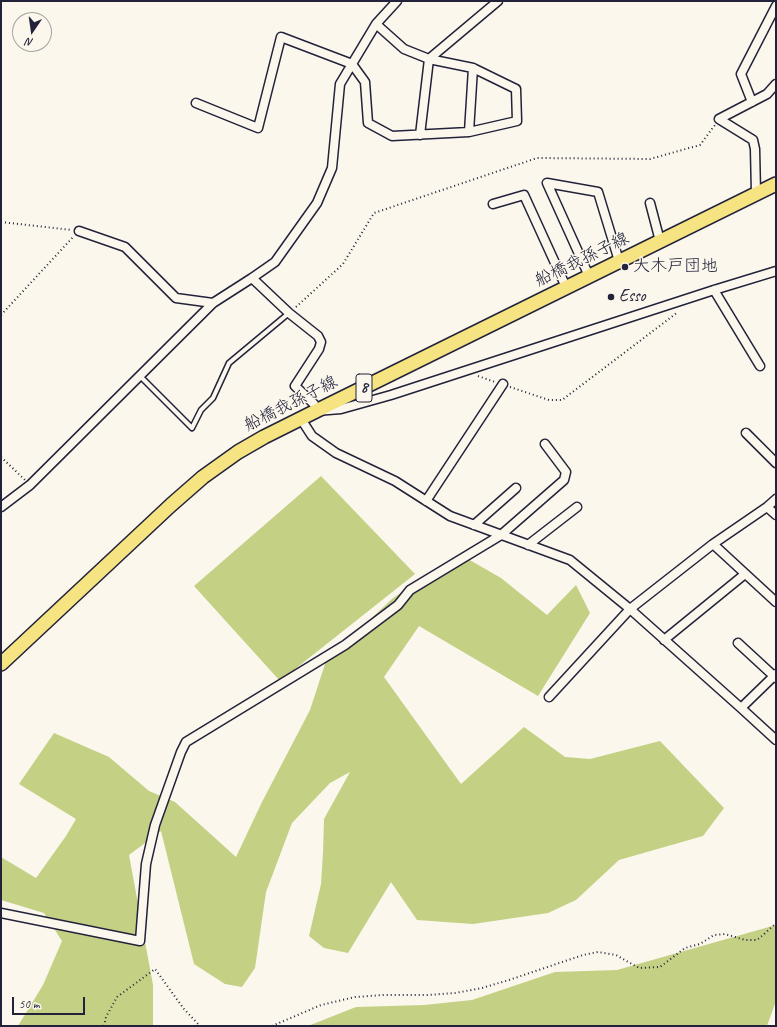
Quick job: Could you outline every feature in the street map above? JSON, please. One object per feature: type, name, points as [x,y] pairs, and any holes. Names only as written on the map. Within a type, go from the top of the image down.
[{"type":"main road","name":"船橋我孫子線","points":[[1,664],[135,538],[203,477],[238,452],[316,411],[776,184]]},
{"type":"street","points":[[1,507],[30,485],[213,303],[275,262],[317,203],[332,168],[340,84],[376,24],[397,1]]},
{"type":"street","points":[[420,135],[429,59],[498,1]]},
{"type":"street","points":[[752,102],[741,74],[776,6]]},
{"type":"street","points":[[196,103],[258,128],[281,37],[352,64],[365,82],[368,124],[392,136],[469,132],[517,121],[516,89],[473,68],[429,59],[404,49],[376,24]]},
{"type":"street","points":[[469,132],[473,68]]},
{"type":"street","points":[[756,193],[755,149],[753,140],[719,119],[767,94],[776,84]]},
{"type":"street","points":[[589,276],[547,183],[598,192],[619,261]]},
{"type":"street","points":[[493,204],[524,195],[566,287]]},
{"type":"street","points":[[650,203],[660,241]]},
{"type":"street","points":[[79,231],[125,247],[176,298],[213,303]]},
{"type":"street","points":[[252,278],[290,313],[318,336],[321,342],[319,349],[295,386],[314,404],[316,411],[341,409],[390,395],[776,271]]},
{"type":"street","points":[[714,290],[760,366]]},
{"type":"street","points":[[426,501],[503,384]]},
{"type":"street","points":[[301,419],[312,436],[336,453],[395,481],[450,516],[570,560],[630,609],[776,740]]},
{"type":"street","points":[[746,433],[776,463]]},
{"type":"street","points":[[1,913],[140,941],[146,864],[155,825],[186,742],[346,645],[398,604],[410,590],[500,535],[564,480],[566,472],[545,444]]},
{"type":"street","points":[[474,525],[516,488]]},
{"type":"street","points":[[549,697],[630,609],[712,544],[767,507],[776,499]]},
{"type":"street","points":[[528,545],[577,507]]},
{"type":"street","points":[[767,507],[776,515]]},
{"type":"street","points":[[712,544],[776,602]]},
{"type":"street","points":[[664,640],[745,574]]},
{"type":"street","points":[[738,643],[775,676],[741,708]]},
{"type":"lane","points":[[140,376],[192,428],[201,410],[213,398],[229,363],[290,313]]},
{"type":"path","points":[[1,222],[79,231]]},
{"type":"path","points":[[1,315],[79,231]]},
{"type":"path","points":[[464,371],[549,400],[562,400],[682,309]]},
{"type":"path","points":[[1,456],[30,485]]},
{"type":"path","points":[[272,1026],[321,1005],[355,997],[455,993],[503,982],[583,955],[598,952],[616,955],[639,968],[660,967],[685,948],[700,944],[714,935],[725,934],[745,940],[757,940],[776,924]]},
{"type":"path","points":[[104,1026],[106,1017],[117,998],[155,969],[184,1009],[200,1026]]},
{"type":"green space","points":[[321,476],[415,574],[280,681],[194,586]]},
{"type":"green space","points":[[461,555],[501,578],[547,615],[576,585],[590,613],[538,696],[419,626],[384,677],[461,784],[524,727],[565,757],[590,759],[660,741],[724,808],[703,836],[619,860],[576,900],[548,913],[473,924],[417,920],[391,882],[348,953],[324,948],[309,936],[321,884],[324,819],[350,772],[330,783],[292,823],[266,892],[255,968],[242,987],[225,984],[194,964],[161,831],[129,855],[153,985],[153,1026],[18,1026],[43,985],[62,941],[44,913],[1,900],[1,857],[36,878],[66,836],[76,819],[19,784],[54,733],[109,757],[149,791],[175,802],[236,857],[262,802],[310,710],[326,661],[393,598]]},
{"type":"green space","points":[[776,925],[776,1001],[767,1026],[308,1026],[356,1007],[424,1005],[472,1000],[555,972],[617,970]]},
{"type":"place","name":"大木戸団地","points":[[625,267]]},
{"type":"place","name":"Esso","points":[[611,297]]}]
